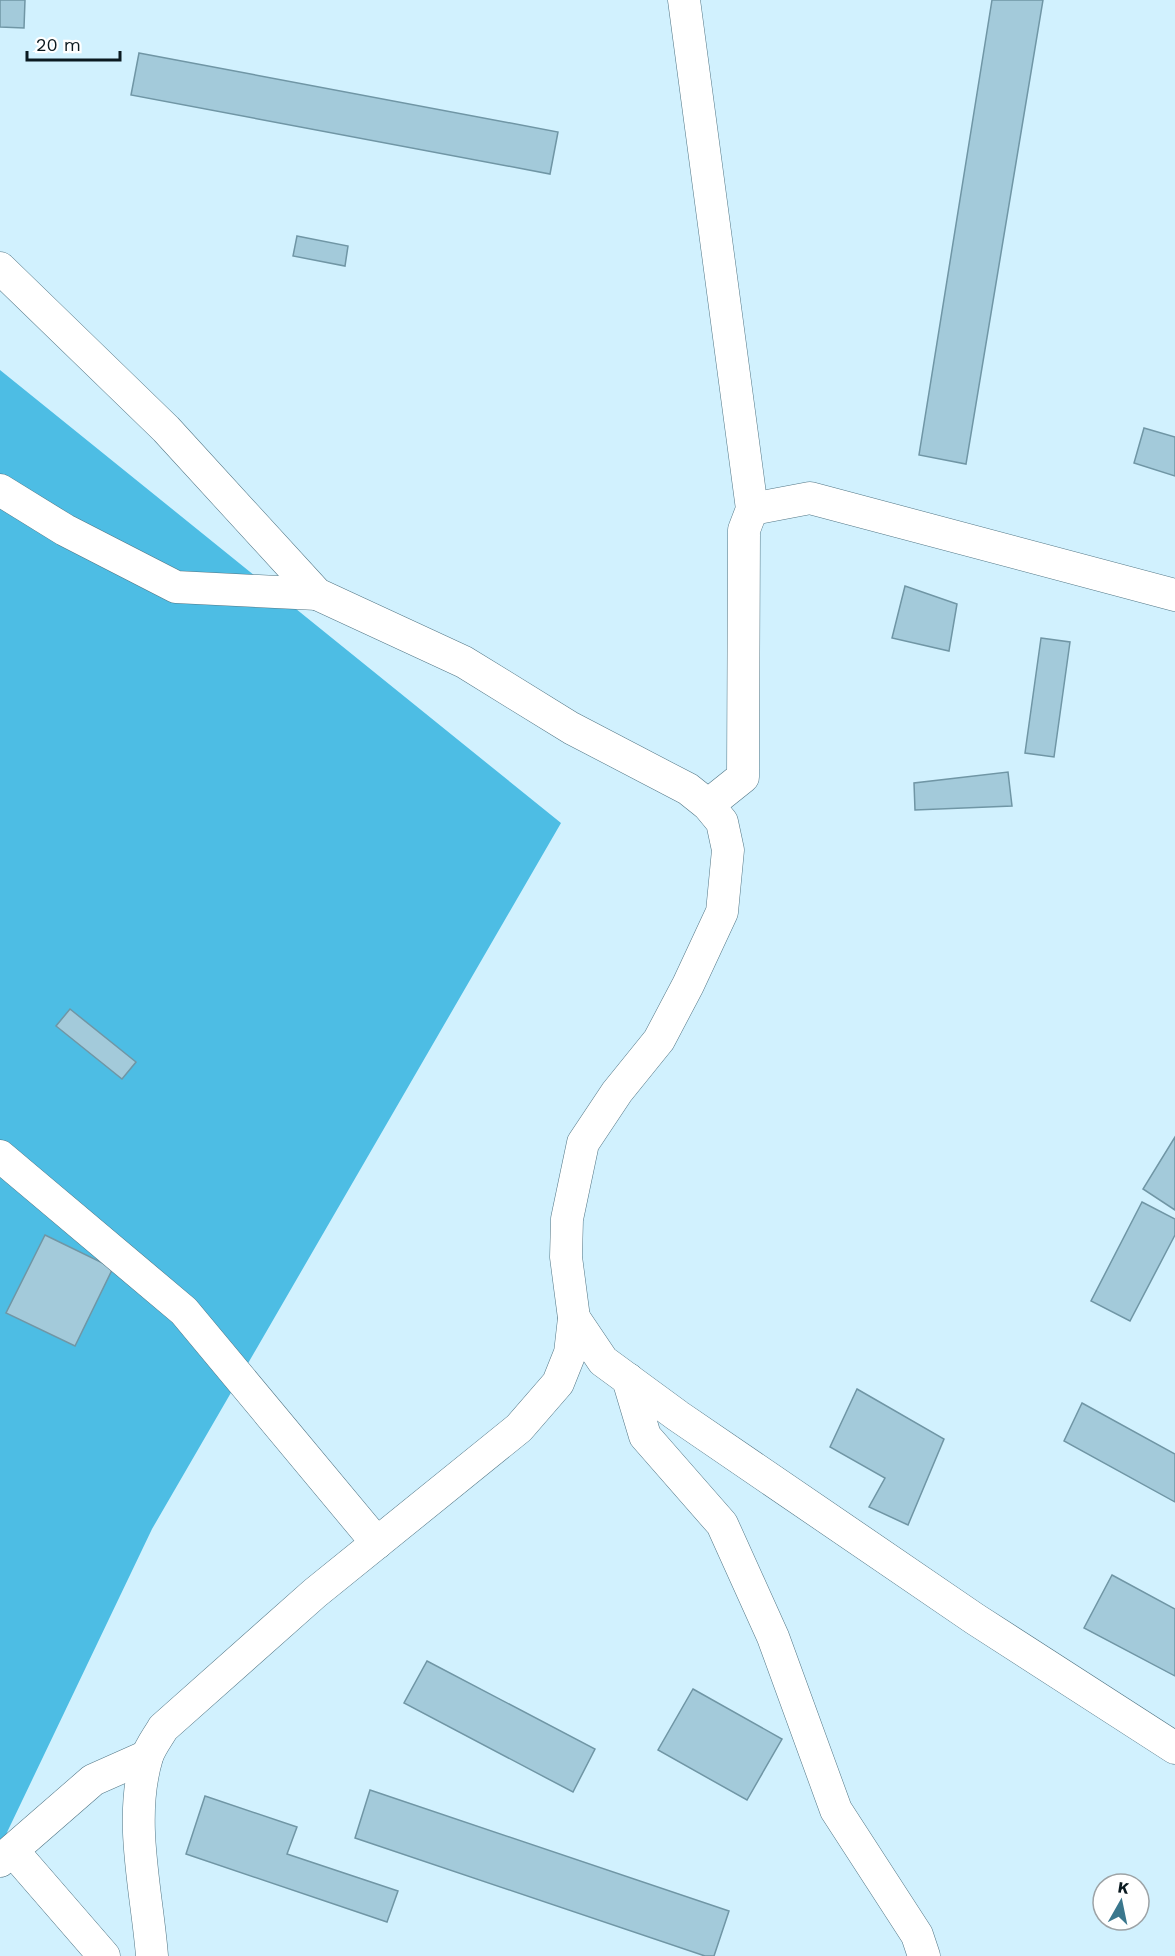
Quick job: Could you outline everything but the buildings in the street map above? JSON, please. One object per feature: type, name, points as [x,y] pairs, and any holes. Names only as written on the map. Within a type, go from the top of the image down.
[{"type":"street","points":[[684,0],[752,509],[744,530],[743,777],[708,805]]},
{"type":"street","points":[[0,268],[166,429],[317,594]]},
{"type":"street","points":[[0,490],[65,530],[176,586],[317,594],[464,662],[571,728],[688,789],[708,805],[722,822],[728,850],[722,912],[658,1040],[617,1092],[583,1143],[567,1219],[566,1257],[574,1318],[570,1353],[558,1383],[527,1419],[315,1593],[163,1728],[147,1756],[141,1797],[140,1849],[152,1956]]},
{"type":"street","points":[[752,509],[810,498],[1175,594]]},
{"type":"street","points":[[0,1156],[184,1311],[377,1543]]},
{"type":"street","points":[[574,1318],[603,1361],[627,1379],[975,1619],[1175,1748]]},
{"type":"street","points":[[627,1379],[645,1436],[722,1524],[773,1637],[836,1810],[917,1935],[924,1956]]},
{"type":"street","points":[[104,1956],[6,1856],[93,1780],[147,1756]]},
{"type":"shaded area","points":[[0,370],[561,823],[152,1529],[0,1847]]}]
